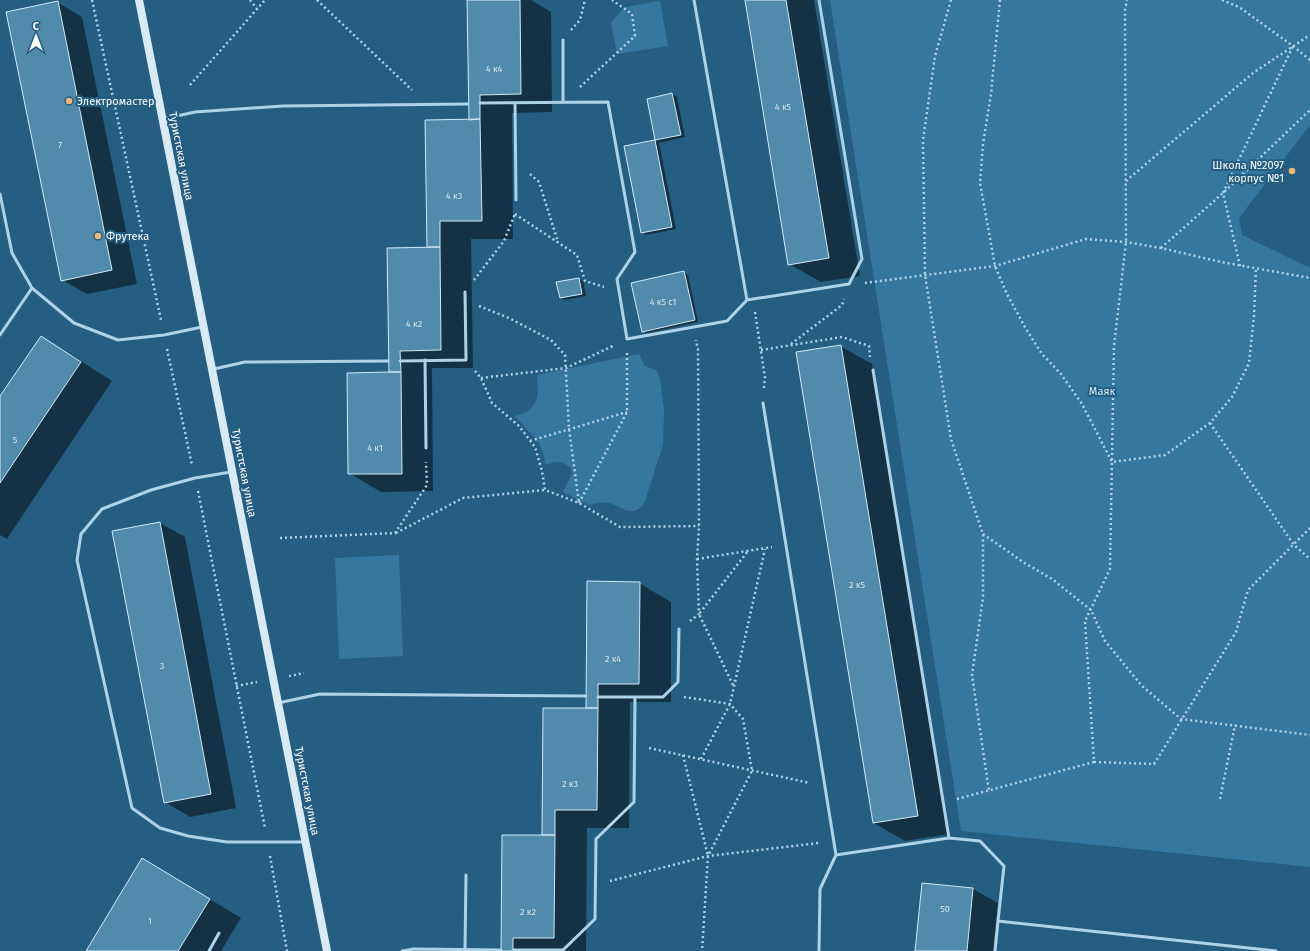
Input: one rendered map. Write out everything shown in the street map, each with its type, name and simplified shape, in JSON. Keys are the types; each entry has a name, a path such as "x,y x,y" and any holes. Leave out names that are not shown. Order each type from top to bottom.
{"main road":[{"name":"Туристская улица","path":"139,0 327,951"}],"lane":[{"path":"694,0 747,300"},
{"path":"480,103 608,102 635,252 617,279 627,339 727,321 747,300 849,284 862,259 819,0"},
{"path":"563,40 563,102"},
{"path":"515,103 516,200"},
{"path":"163,119 195,112 282,106 468,104"},
{"path":"0,194 12,253 32,288 74,323 118,340 164,335 204,327"},
{"path":"0,335 32,288"},
{"path":"400,361 466,360 465,292"},
{"path":"425,360 426,448"},
{"path":"212,369 245,362 388,361"},
{"path":"873,370 949,838"},
{"path":"763,403 836,855 820,889 819,951"},
{"path":"232,472 195,478 150,490 102,509 81,534 77,560 132,808 160,828 188,836 227,842 306,842"},
{"path":"598,697 663,697 678,682 678,629"},
{"path":"278,703 320,694 586,696"},
{"path":"513,950 563,950 595,919 596,839 634,802 635,697"},
{"path":"836,855 949,838 980,841 1004,866 995,951"},
{"path":"466,875 466,949"},
{"path":"998,921 1276,951"},
{"path":"209,951 220,933"},
{"path":"402,951 414,949 502,950"}],"path":[{"path":"250,0 257,9"},
{"path":"190,85 265,0"},
{"path":"317,0 427,104"},
{"path":"563,40 580,20 585,0"},
{"path":"563,102 635,36 632,14 612,0"},
{"path":"952,0 935,56 923,140 925,275 951,439 983,534 983,597 972,675 989,791"},
{"path":"1000,0 991,94 983,144 980,183 995,266 1007,294 1026,329 1042,354 1061,374 1082,404 1112,462"},
{"path":"1094,762 1085,621 1110,569 1114,346 1126,242 1127,0"},
{"path":"1222,0 1239,7 1310,60"},
{"path":"1126,181 1253,73 1310,35"},
{"path":"1240,266 1223,193 1293,46"},
{"path":"1160,248 1223,193 1310,110"},
{"path":"516,161 539,182 558,242"},
{"path":"465,292 504,241 515,214 516,200"},
{"path":"515,214 577,255 585,281 619,292"},
{"path":"881,281 995,266 1086,239 1126,242 1240,266 1310,278"},
{"path":"1112,462 1165,455 1210,424 1232,397 1249,363 1254,316 1256,268"},
{"path":"791,344 842,305 849,284"},
{"path":"752,299 765,378 763,403"},
{"path":"465,301 509,318 551,340 565,355 569,429 579,503"},
{"path":"692,327 698,350 699,614 733,685"},
{"path":"761,350 842,337 869,346 873,370"},
{"path":"481,378 566,368 627,339"},
{"path":"579,503 627,412 627,356"},
{"path":"466,360 481,378 492,403 518,426 535,448 542,471 545,490"},
{"path":"530,441 627,412"},
{"path":"1210,424 1294,545 1310,559"},
{"path":"395,533 427,484 426,448"},
{"path":"280,538 395,533 463,498 545,490 579,503 620,527 699,526"},
{"path":"943,803 1094,762 1154,764 1236,632 1248,590 1310,528"},
{"path":"983,534 1023,562 1052,579 1091,610 1105,641 1137,680 1181,719 1310,735"},
{"path":"698,559 786,545"},
{"path":"701,759 730,704 733,685 765,549"},
{"path":"678,629 699,614 748,551"},
{"path":"289,676 304,673"},
{"path":"236,686 258,682"},
{"path":"666,694 730,704 743,719 752,770 708,856"},
{"path":"1220,799 1235,726"},
{"path":"634,745 752,770 807,784 824,782"},
{"path":"683,755 708,856 702,951"},
{"path":"595,885 708,856 834,841"}],"green space":[{"name":"Маяк","path":"830,0 1310,0 1310,125 1239,218 1242,235 1310,268 1310,867 961,831"},
{"path":"660,1 668,46 617,54 611,22 625,7"},
{"path":"639,354 645,366 656,370 660,378 664,410 663,445 645,501 641,507 632,511 628,511 606,502 599,502 589,505 563,492 572,474 571,468 558,462 545,465 544,456 539,443 515,416 527,412 533,406 538,393 537,375"},
{"path":"399,555 403,656 339,659 335,558"}],"building":[{"path":"467,0 520,0 521,94 480,95 480,119 469,120"},
{"path":"745,0 786,0 829,258 788,265"},
{"path":"58,1 112,270 61,281 6,12"},
{"path":"672,93 681,135 655,140 647,99"},
{"path":"480,119 482,221 440,221 440,247 427,247 425,120"},
{"path":"655,140 672,227 641,233 624,146"},
{"path":"440,247 441,350 400,351 401,372 389,372 387,248"},
{"path":"684,271 695,320 642,332 631,283"},
{"path":"579,278 582,294 560,298 556,282"},
{"path":"41,336 81,362 0,483 0,396"},
{"path":"841,345 918,816 873,823 796,352"},
{"path":"401,372 402,474 348,474 347,373"},
{"path":"160,522 211,794 164,803 112,531"},
{"path":"587,581 640,582 639,684 598,684 598,708 586,708"},
{"path":"543,708 598,708 597,810 555,810 555,835 542,835"},
{"path":"502,835 555,835 554,938 513,938 513,951 501,951"},
{"path":"142,858 210,899 178,951 86,951"},
{"path":"922,883 973,888 967,951 915,951"}],"place":[{"name":"Электромастер","path":"69,101"},
{"name":"Школа №2097 корпус №1","path":"1292,171"},
{"name":"Фрутека","path":"98,236"}]}
